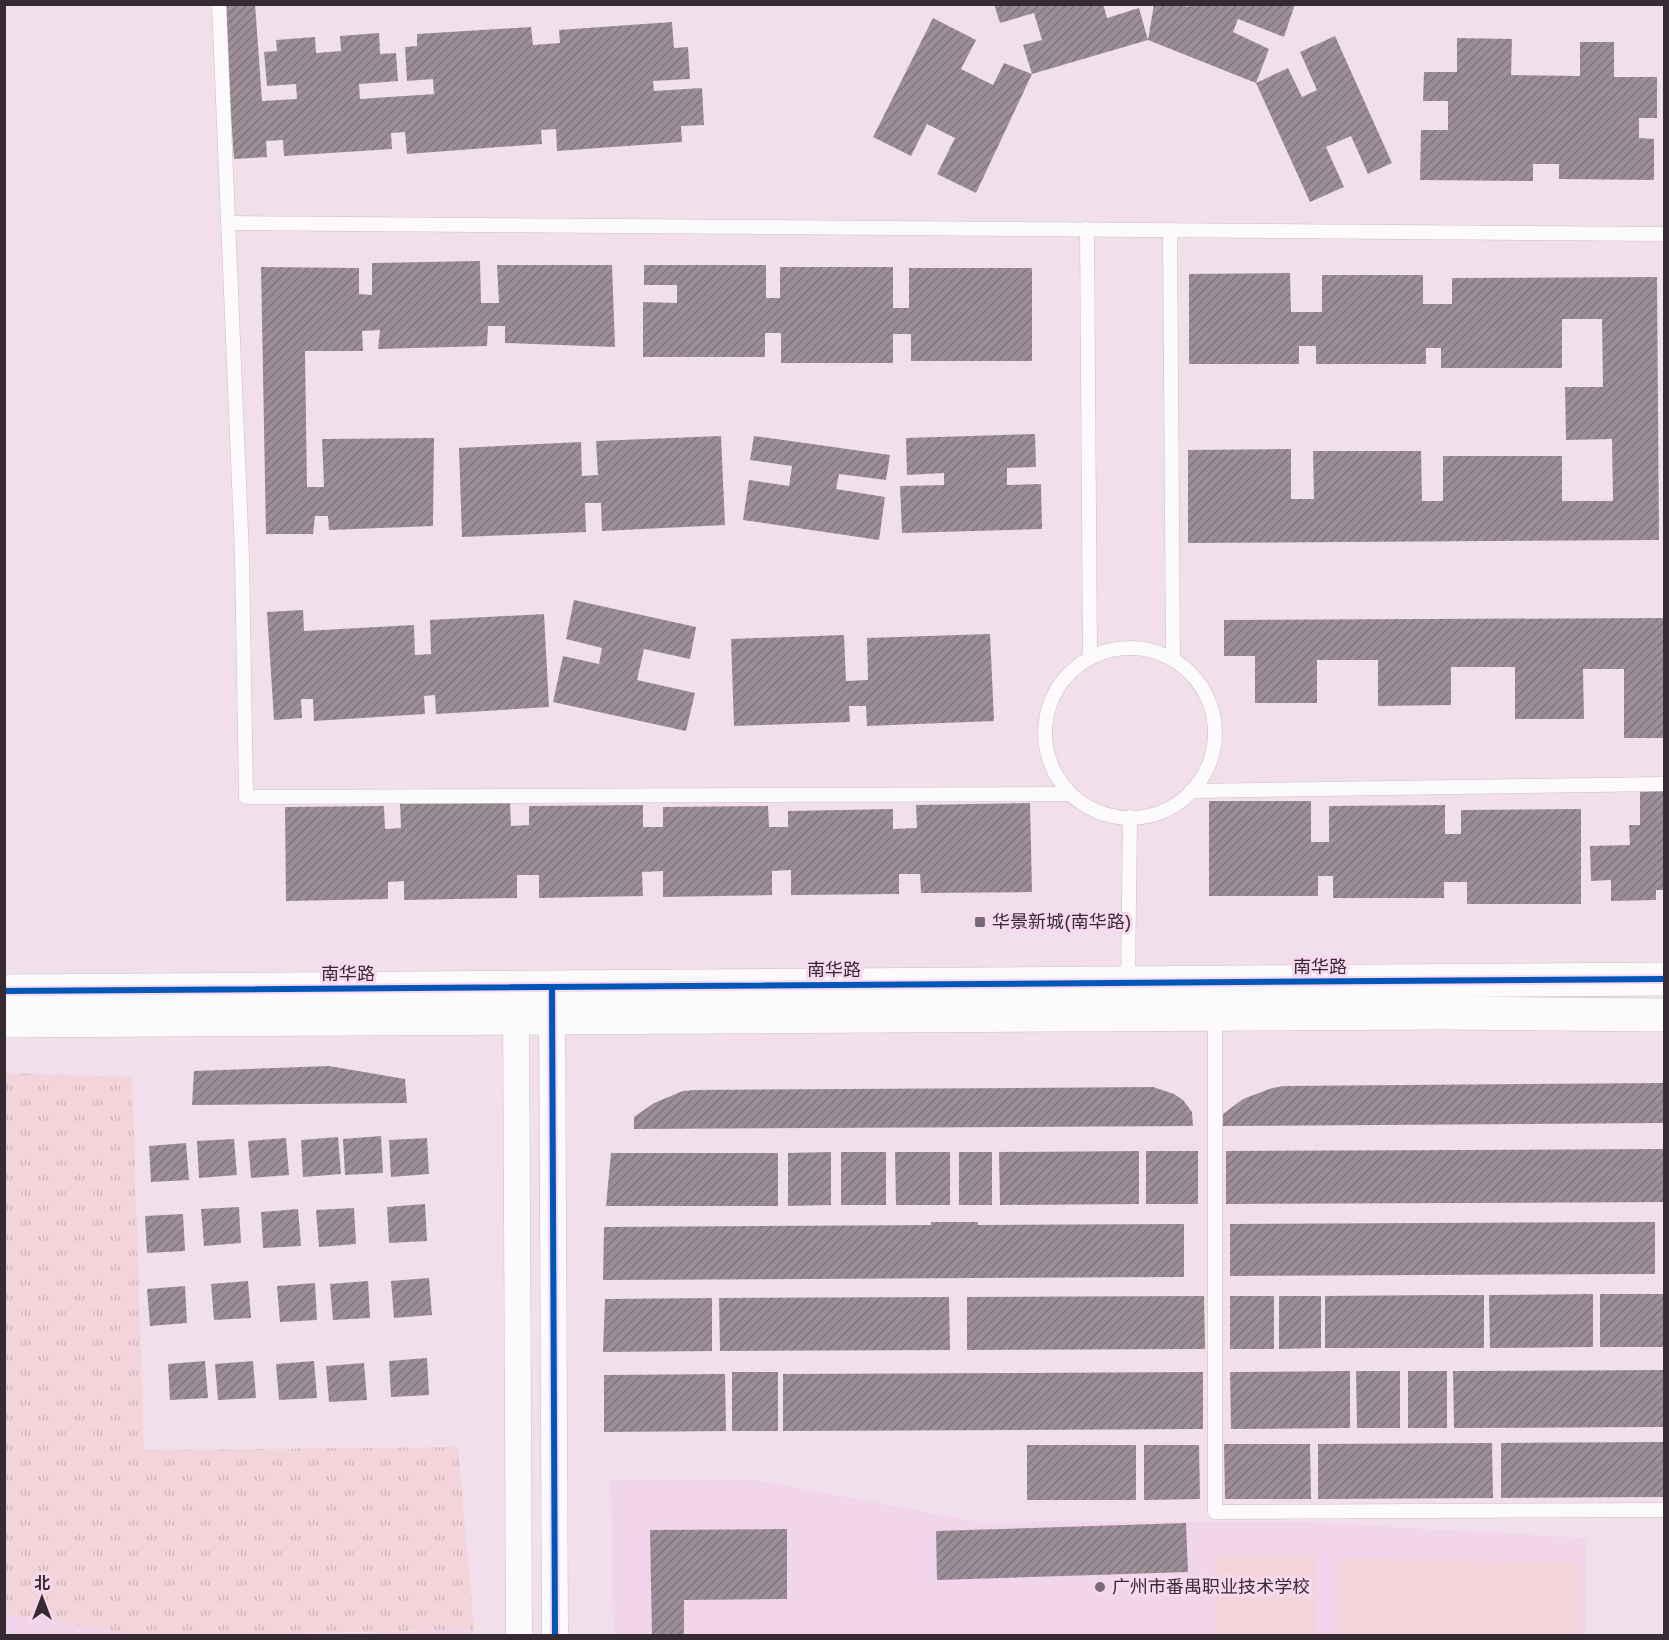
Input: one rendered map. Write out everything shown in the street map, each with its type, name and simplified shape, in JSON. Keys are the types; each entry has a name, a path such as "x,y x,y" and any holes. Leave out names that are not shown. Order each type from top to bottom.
{"street":[{"name":"南华路","path":"552,1003 1128,983 1665,979"},
{"name":"南华路","path":"4,992 1215,1015 1454,1013 1665,1015"},
{"name":"南华路","path":"4,1021 516,1003"},
{"path":"516,1003 519,1635"},
{"path":"552,1003 555,1635"}],"lane":[{"path":"219,4 242,555 246,797 1070,794"},
{"path":"228,223 1665,234"},
{"path":"1087,230 1090,658"},
{"path":"1170,230 1173,659"},
{"path":"1118,648 1139,648 1159,652 1173,659 1193,676 1206,694 1213,710 1217,727 1217,744 1213,761 1206,774 1191,791 1174,804 1152,814 1130,817 1108,815 1088,807 1070,794 1056,777 1048,762 1044,740 1046,718 1053,697 1064,678 1090,658 1118,648"},
{"path":"1191,791 1665,784"},
{"path":"1128,983 1130,817"},
{"path":"1215,1015 1215,1512 1665,1510"}],"shaded area":[{"name":"广州市番禺职业技术学校","path":"611,1480 756,1480 972,1521 1304,1522 1587,1538 1587,1635 613,1635"},
{"path":"5,1614 149,1635 5,1635"},
{"path":"474,1630 474,1636 233,1636"}],"green space":[{"path":"5,1073 132,1077 144,1450 458,1447 474,1630 149,1636 5,1614"},
{"path":"1215,1555 1316,1555 1316,1635 1215,1635"},
{"path":"1338,1558 1579,1563 1578,1635 1336,1635"}],"building":[{"path":"223,4 255,4 262,101 297,99 296,84 267,86 264,52 277,51 276,40 315,37 316,53 341,51 340,36 379,33 380,54 396,53 398,81 359,84 360,99 434,94 433,79 407,81 405,47 417,46 417,34 531,27 533,45 560,43 559,30 672,22 674,48 688,47 690,79 653,81 654,91 702,88 704,125 681,126 682,142 557,151 556,129 541,130 542,144 407,154 405,132 391,133 392,149 284,156 283,140 266,141 267,157 234,159"},
{"path":"994,4 1103,4 1107,18 1139,8 1148,40 1032,74 1023,45 1042,40 1034,13 1000,23"},
{"path":"1154,4 1180,4 1188,7 1189,4 1295,4 1284,37 1238,19 1233,32 1269,49 1256,83 1148,40"},
{"path":"933,18 976,40 961,69 993,85 1004,63 1032,74 976,193 937,174 955,138 927,124 911,156 873,137"},
{"path":"1335,36 1392,163 1368,174 1351,136 1326,147 1344,187 1310,202 1256,83 1288,68 1302,97 1317,90 1300,52"},
{"path":"1457,38 1512,39 1511,75 1580,76 1580,42 1614,42 1614,77 1657,77 1657,118 1639,118 1639,138 1654,139 1654,180 1559,179 1559,164 1533,164 1533,181 1420,180 1421,130 1448,130 1448,101 1423,101 1424,72 1457,72"},
{"path":"480,261 481,303 499,303 497,265 612,265 615,347 505,343 505,326 488,326 487,346 378,349 380,330 362,331 363,351 305,351 307,487 324,487 322,439 434,438 433,526 329,530 328,516 315,516 313,534 266,534 261,267 359,268 359,294 372,295 372,263"},
{"path":"644,265 766,265 766,298 780,298 780,267 893,267 893,308 909,308 909,268 1032,268 1032,361 911,361 911,334 893,334 893,363 781,363 781,333 765,333 765,357 643,357 643,302 677,303 677,285 644,285"},
{"path":"1290,273 1291,312 1322,312 1322,275 1423,275 1423,304 1452,304 1452,278 1657,277 1659,540 1188,543 1188,450 1291,449 1291,499 1314,499 1313,451 1421,451 1422,501 1443,501 1443,456 1562,456 1562,501 1613,501 1612,439 1566,440 1565,387 1603,387 1602,319 1562,319 1562,368 1441,368 1441,348 1426,348 1426,364 1316,364 1316,346 1299,346 1299,364 1189,364 1189,274"},
{"path":"1035,434 1036,467 1007,468 1007,485 1041,484 1042,529 902,533 900,486 944,485 944,473 907,475 906,438"},
{"path":"721,436 725,525 602,531 601,503 585,503 586,532 462,537 459,448 581,442 582,476 598,475 596,441"},
{"path":"754,436 890,455 886,480 839,474 836,489 885,497 879,540 743,520 749,480 789,486 792,466 750,460"},
{"path":"574,600 696,627 690,659 644,649 637,680 695,693 686,731 553,702 563,656 599,664 602,648 566,639"},
{"path":"303,610 304,631 414,625 415,655 431,654 430,620 544,614 549,707 436,714 435,695 424,696 425,714 314,721 313,699 301,699 302,718 274,720 267,612"},
{"path":"1663,618 1664,738 1624,738 1624,669 1583,669 1584,719 1515,719 1515,667 1451,667 1451,705 1378,706 1378,660 1317,660 1317,703 1255,703 1255,656 1224,656 1224,620"},
{"path":"990,634 994,721 867,726 866,706 849,706 850,722 734,726 731,639 844,635 846,681 868,680 867,638"},
{"path":"1664,790 1664,890 1656,890 1656,900 1611,901 1611,880 1591,881 1590,846 1630,845 1629,825 1640,825 1640,791"},
{"path":"1209,801 1311,801 1311,842 1329,842 1329,806 1445,805 1445,834 1461,834 1461,810 1581,809 1581,904 1467,904 1467,882 1444,882 1444,898 1333,898 1333,876 1318,876 1318,896 1209,896"},
{"path":"510,802 511,826 529,825 529,806 643,805 643,827 663,827 663,807 768,806 769,827 788,827 788,811 893,809 893,829 917,828 916,805 1030,803 1032,892 921,893 920,874 899,874 899,894 791,895 791,870 772,871 772,895 663,897 663,871 642,872 643,896 539,898 539,875 517,875 517,898 404,900 404,881 388,882 388,899 286,901 285,807 384,806 385,829 401,828 400,803"},
{"path":"329,1066 405,1079 407,1103 192,1105 194,1071"},
{"path":"1664,1083 1664,1123 1223,1126 1223,1114 1243,1099 1284,1086"},
{"path":"1153,1087 1174,1094 1183,1100 1192,1112 1193,1126 634,1129 634,1117 654,1103 683,1091 695,1090"},
{"path":"381,1136 383,1173 345,1175 343,1139"},
{"path":"338,1137 341,1174 303,1177 301,1140"},
{"path":"286,1138 289,1175 251,1178 248,1141"},
{"path":"427,1138 429,1174 391,1177 389,1140"},
{"path":"234,1139 237,1175 199,1178 197,1141"},
{"path":"186,1143 189,1180 151,1182 149,1146"},
{"path":"1664,1149 1664,1202 1226,1204 1226,1151"},
{"path":"1139,1151 1139,1204 1000,1205 999,1152"},
{"path":"1146,1151 1198,1151 1198,1204 1146,1204"},
{"path":"831,1152 831,1205 788,1206 788,1153"},
{"path":"841,1152 886,1152 886,1205 841,1205"},
{"path":"895,1152 950,1152 950,1205 896,1205"},
{"path":"959,1152 992,1152 992,1205 959,1205"},
{"path":"611,1153 778,1153 778,1206 606,1206"},
{"path":"425,1204 427,1241 389,1243 387,1207"},
{"path":"239,1207 241,1243 204,1246 201,1209"},
{"path":"354,1208 356,1244 319,1247 316,1210"},
{"path":"298,1209 301,1246 263,1248 261,1212"},
{"path":"183,1214 185,1251 147,1253 145,1216"},
{"path":"931,1222 978,1222 978,1225 1184,1224 1184,1277 603,1280 604,1227 931,1225"},
{"path":"1655,1222 1655,1274 1230,1276 1230,1224"},
{"path":"429,1278 432,1315 394,1318 391,1281"},
{"path":"248,1281 251,1318 214,1320 211,1284"},
{"path":"368,1281 370,1318 333,1320 330,1284"},
{"path":"315,1283 317,1320 280,1322 277,1286"},
{"path":"185,1286 187,1323 150,1326 147,1289"},
{"path":"1593,1294 1593,1347 1490,1348 1489,1295"},
{"path":"1600,1294 1664,1294 1664,1347 1600,1347"},
{"path":"1484,1295 1484,1348 1325,1348 1325,1296"},
{"path":"1204,1296 1205,1349 967,1350 967,1297"},
{"path":"1230,1296 1274,1296 1274,1349 1230,1349"},
{"path":"1279,1296 1321,1296 1321,1348 1279,1349"},
{"path":"949,1297 950,1350 720,1351 719,1298"},
{"path":"712,1298 712,1351 603,1352 605,1299"},
{"path":"427,1358 429,1395 391,1397 389,1361"},
{"path":"205,1361 208,1398 170,1400 168,1364"},
{"path":"253,1361 256,1398 218,1400 215,1364"},
{"path":"314,1361 317,1398 279,1400 276,1364"},
{"path":"364,1363 367,1400 329,1402 326,1366"},
{"path":"1664,1370 1664,1427 1454,1428 1453,1371"},
{"path":"1350,1371 1350,1428 1231,1429 1230,1372"},
{"path":"1356,1371 1400,1371 1400,1428 1357,1428"},
{"path":"1408,1371 1447,1371 1447,1428 1408,1428"},
{"path":"732,1372 778,1372 778,1431 732,1431"},
{"path":"1203,1372 1203,1429 783,1431 783,1374"},
{"path":"725,1374 726,1431 604,1432 604,1375"},
{"path":"1664,1442 1664,1497 1501,1498 1501,1443"},
{"path":"1492,1443 1493,1498 1318,1499 1318,1444"},
{"path":"1224,1444 1310,1444 1311,1499 1225,1499"},
{"path":"1027,1445 1136,1445 1136,1500 1027,1500"},
{"path":"1144,1445 1199,1445 1200,1499 1144,1500"},
{"path":"1186,1523 1188,1572 937,1580 936,1531"},
{"path":"787,1529 787,1599 684,1600 684,1636 652,1636 650,1530"}],"cycle path":[{"path":"4,991 1664,979"},
{"path":"552,988 555,1636"}],"place":[{"name":"华景新城(南华路)","path":"980,922"},
{"name":"广州市番禺职业技术学校","path":"1100,1587"}]}
